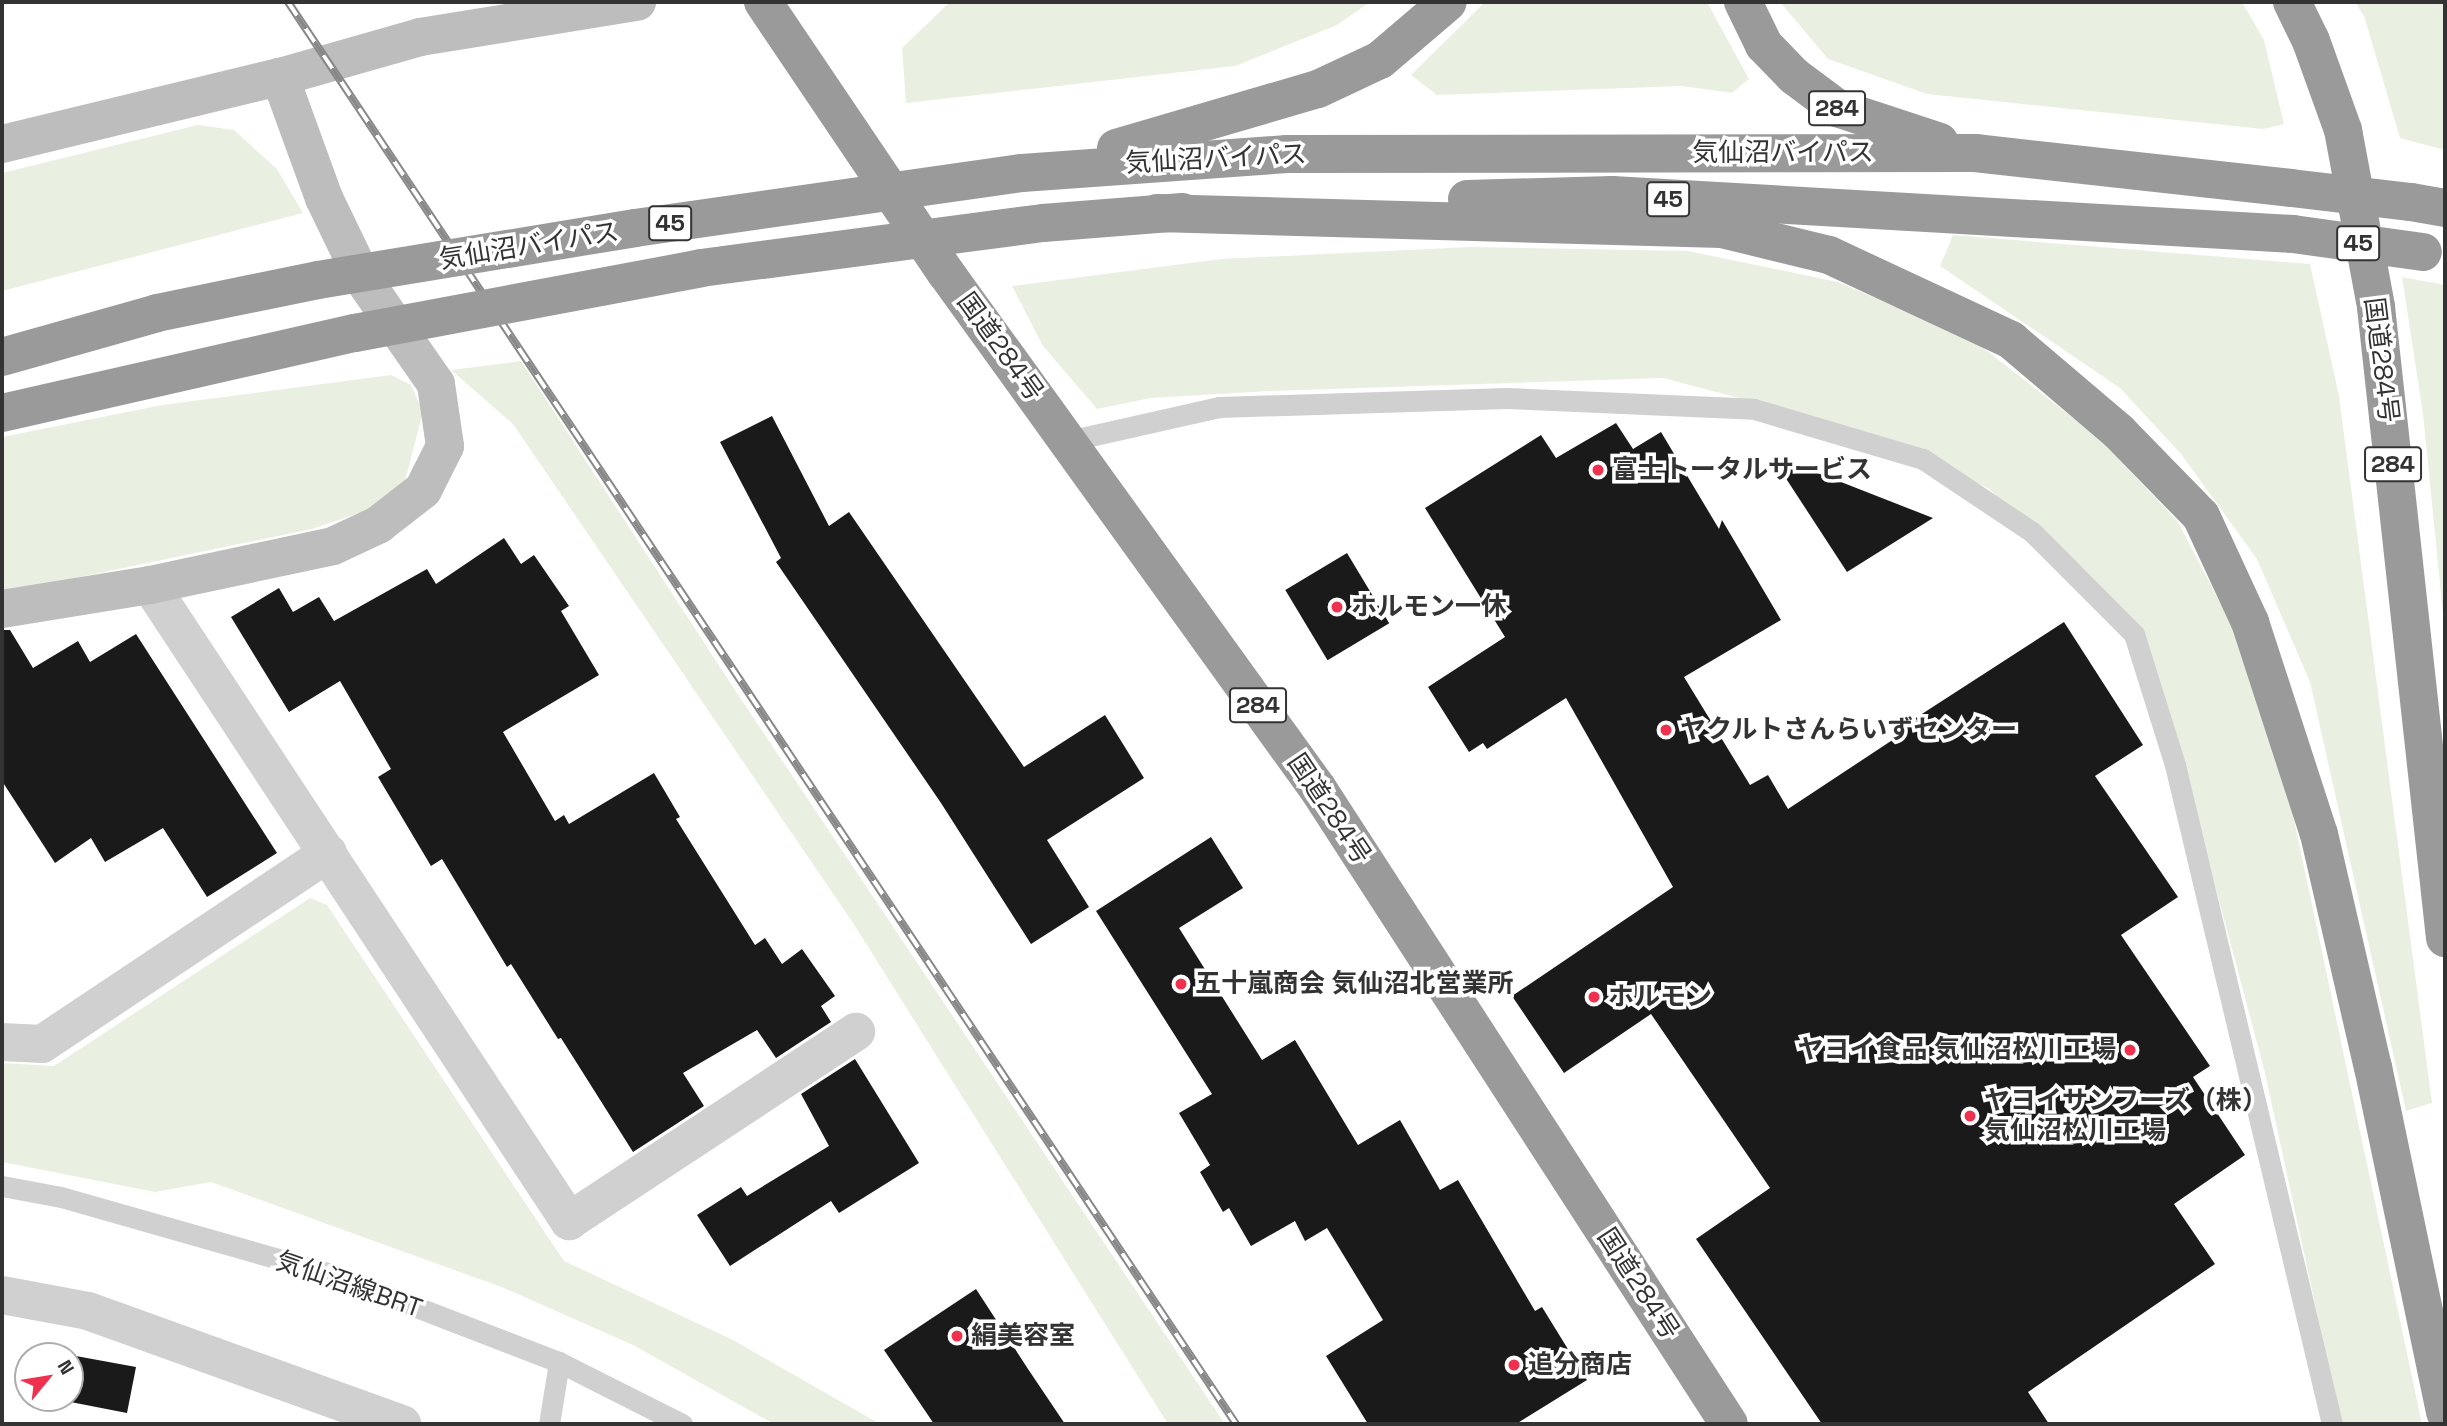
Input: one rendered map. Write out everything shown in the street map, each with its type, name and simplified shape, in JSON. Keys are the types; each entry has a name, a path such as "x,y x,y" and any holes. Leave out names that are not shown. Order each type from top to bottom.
{"highway":[{"name":"国道284号","path":"763,2 946,273 1318,789 1729,1424"},
{"path":"1036,170 1318,89 1380,60 1448,2"},
{"name":"284","path":"1743,2 1764,45 1794,76 1837,108 1975,153"},
{"name":"国道284号","path":"2292,2 2311,41 2343,130 2376,307 2445,938"},
{"name":"気仙沼バイパス","path":"2,357 157,313 318,280 1036,170 1313,154 1975,153 2428,205"},
{"name":"気仙沼バイパス","path":"2,413 355,333 701,268 1043,223 1157,213 1612,195 2293,234 2434,253"},
{"path":"1157,213 1722,229 1829,255 2011,341 2119,432 2201,516 2250,622 2319,834 2373,1067 2445,1413"}],"street":[{"path":"2,144 280,77 420,37 637,2"},
{"path":"2,609 150,585 333,546 367,530 423,490 445,446 436,384 363,279 324,198 280,77"},
{"path":"150,585 569,1221 856,1032"},
{"path":"2,1042 42,1044 328,853"},
{"path":"2,1295 88,1311 402,1424"}],"lane":[{"path":"1068,441 1219,407 1507,398 1754,409 1923,459 2032,532 2134,634 2175,765 2332,1424"},
{"name":"気仙沼線BRT","path":"2,1186 61,1197 328,1273 559,1362 682,1424"},
{"path":"549,1424 559,1362"}],"green space":[{"path":"950,2 1370,2 1337,25 1235,66 906,103 902,48"},
{"path":"1485,2 1707,2 1749,79 1732,93 1682,86 1437,95 1411,75"},
{"path":"1780,2 2242,2 2264,40 2284,124 2263,129 1927,94 1828,59"},
{"path":"2355,2 2445,2 2445,150 2400,138 2364,16"},
{"path":"198,125 234,130 277,169 303,213 2,291 2,173"},
{"path":"1953,235 2310,264 2339,396 2432,1103 2406,1111 2310,682 2257,559 2181,454 2120,388 1940,266"},
{"path":"1469,247 1688,251 1838,282 1973,340 2100,439 2178,522 2240,641 2292,810 2422,1424 2341,1424 2265,1073 2168,709 2109,597 1988,488 1838,424 1663,378 1270,391 1151,398 1097,409 1043,346 1012,286 1221,259"},
{"path":"2402,277 2445,285 2445,634 2423,414"},
{"path":"521,361 729,681 1225,1424 1168,1424 853,923 513,424 451,370"},
{"path":"391,375 411,385 423,412 405,481 380,506 312,529 2,593 2,437 162,405"},
{"path":"310,898 327,905 564,1261 733,1340 880,1424 774,1424 633,1345 504,1288 211,1182 155,1192 2,1162 2,1063 54,1066"}],"building":[{"path":"772,416 829,526 849,512 1024,767 1105,715 1144,778 1047,840 1089,907 1031,944 941,803 776,562 781,558 720,442"},
{"path":"1616,423 1633,449 1661,432 1719,529 1722,520 1781,620 1684,677 1750,785 1768,775 1788,809 1897,737 1894,732 2064,622 2143,745 2095,776 2178,897 2121,935 2210,1066 2193,1077 2245,1155 2174,1204 2215,1264 2028,1392 2049,1424 1822,1424 1696,1239 1770,1188 1651,1014 1564,1073 1512,996 1673,887 1566,698 1487,749 1483,743 1469,752 1428,687 1505,637 1425,508 1541,435 1556,458"},
{"path":"1772,457 1818,473 1933,518 1847,572"},
{"path":"504,538 521,564 534,555 569,606 561,611 599,675 503,732 555,821 564,815 569,824 654,773 680,817 676,819 755,945 765,938 782,964 802,949 835,996 821,1006 831,1022 776,1058 757,1030 683,1073 704,1106 633,1152 511,964 507,967 442,859 431,866 378,777 391,769 340,681 289,712 231,617 279,588 293,612 319,597 334,621 427,569 436,584"},
{"name":"ホルモン一休","path":"1347,553 1389,623 1328,660 1285,590"},
{"path":"2,630 10,630 33,668 78,641 90,662 136,634 277,853 207,897 163,828 105,862 91,838 55,863 2,781"},
{"path":"1211,837 1243,888 1179,928 1262,1060 1295,1040 1358,1145 1400,1120 1440,1190 1458,1180 1535,1311 1542,1307 1587,1380 1516,1424 1368,1424 1326,1356 1383,1320 1327,1228 1305,1241 1295,1221 1251,1246 1229,1208 1223,1212 1200,1172 1210,1165 1179,1113 1212,1094 1096,911"},
{"path":"855,1059 919,1163 839,1213 831,1201 730,1266 697,1215 741,1187 747,1196 829,1146 801,1094"},
{"path":"976,1289 1065,1424 934,1424 884,1350"},
{"path":"84,1357 136,1367 127,1413 84,1405"}],"railway":[{"path":"288,2 1236,1424"}],"place":[{"name":"富士トータルサービス","path":"1598,470"},
{"name":"ホルモン一休","path":"1337,607"},
{"name":"ヤクルトさんらいずセンター","path":"1666,730"},
{"name":"五十嵐商会 気仙沼北営業所","path":"1181,984"},
{"name":"ホルモン","path":"1594,997"},
{"name":"ヤヨイ食品 気仙沼松川工場","path":"2130,1050"},
{"name":"ヤヨイサンフーズ（株） 気仙沼松川工場","path":"1970,1116"},
{"name":"絹美容室","path":"957,1336"},
{"name":"追分商店","path":"1514,1365"}]}
